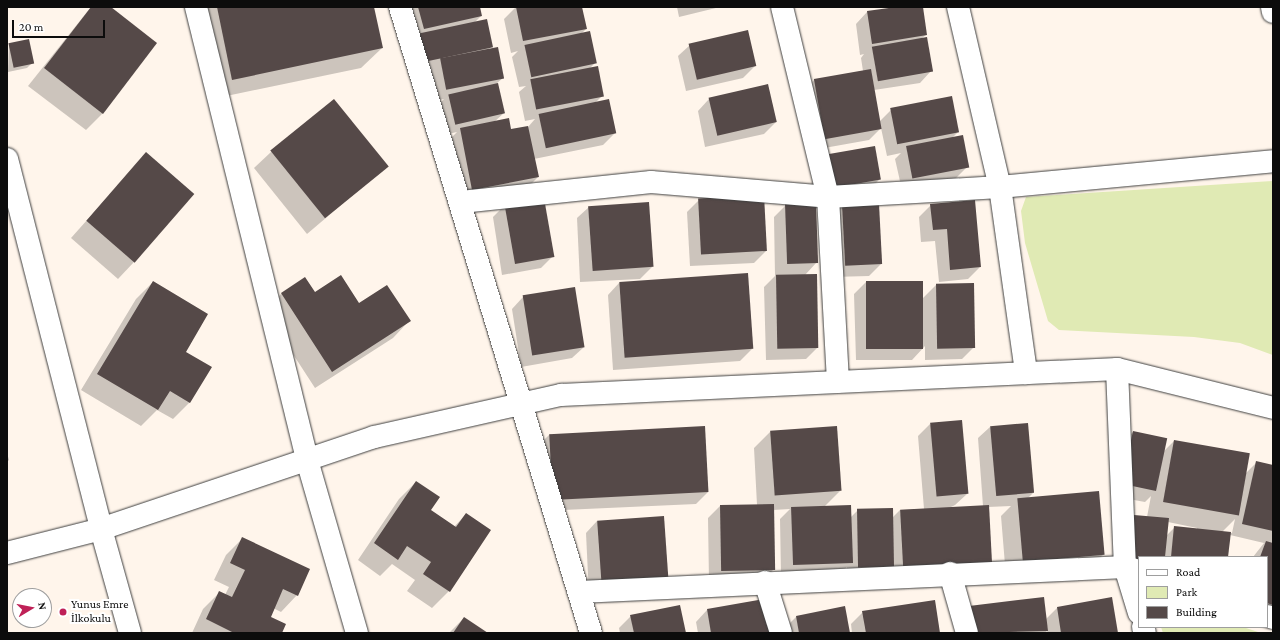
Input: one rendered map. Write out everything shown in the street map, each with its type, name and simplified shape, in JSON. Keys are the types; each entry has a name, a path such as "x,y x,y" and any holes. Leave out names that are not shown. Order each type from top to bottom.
{"street":[{"path":"196,7 307,460 357,633"},
{"path":"400,7 461,202 520,404 592,633"},
{"path":"782,7 828,197 838,382"},
{"path":"958,7 1000,187 1026,373"},
{"path":"1272,7 1273,12"},
{"path":"7,159 101,529 130,633"},
{"path":"461,202 652,182 828,197 1000,187 1273,161"},
{"path":"7,553 101,529 374,437 561,395 1117,369 1273,408"},
{"path":"1117,369 1132,569 1138,607"},
{"path":"579,592 950,573 1132,569"},
{"path":"950,573 967,633"},
{"path":"765,582 781,633"}],"green space":[{"path":"1273,181 1273,355 1240,343 1194,337 1059,330 1048,321 1025,243 1021,211 1026,197"},
{"path":"1161,628 1246,628 1261,633 1163,633"}],"building":[{"path":"91,7 111,7 157,43 103,114 44,68"},
{"path":"217,7 374,7 383,48 232,80"},
{"path":"418,7 480,7 482,16 424,29"},
{"path":"516,7 582,7 587,29 523,41"},
{"path":"896,7 923,7 927,35 872,44 867,11"},
{"path":"487,19 493,47 423,62 417,34"},
{"path":"748,30 756,66 697,80 689,44"},
{"path":"590,31 597,63 531,77 524,45"},
{"path":"927,37 933,71 878,81 872,47"},
{"path":"29,39 34,63 14,68 8,43"},
{"path":"498,47 504,78 446,90 440,58"},
{"path":"598,66 604,96 536,110 530,79"},
{"path":"871,69 882,129 824,139 814,79"},
{"path":"498,83 505,113 455,125 448,94"},
{"path":"768,84 777,122 717,136 709,98"},
{"path":"952,96 959,132 897,144 890,108"},
{"path":"334,99 389,167 325,218 270,151"},
{"path":"609,99 616,133 546,148 539,114"},
{"path":"509,118 511,129 528,126 539,177 472,190 460,128"},
{"path":"963,135 969,167 912,178 906,146"},
{"path":"875,146 881,179 831,188 825,155"},
{"path":"146,152 194,194 135,263 86,221"},
{"path":"764,195 767,251 701,254 698,198"},
{"path":"544,198 554,257 515,264 505,205"},
{"path":"975,200 981,267 950,270 947,229 933,230 930,204"},
{"path":"649,202 654,267 593,271 588,206"},
{"path":"816,203 818,263 787,264 785,204"},
{"path":"879,204 882,264 845,266 842,206"},
{"path":"748,273 753,349 625,358 619,282"},
{"path":"817,274 818,348 777,349 776,275"},
{"path":"341,275 359,303 387,285 411,321 332,372 281,293 305,277 315,292"},
{"path":"153,281 208,314 186,352 212,367 190,403 170,391 158,410 97,374"},
{"path":"866,281 923,281 923,349 866,349"},
{"path":"974,283 975,348 937,349 936,284"},
{"path":"575,287 585,347 532,356 523,295"},
{"path":"962,420 968,494 937,497 930,423"},
{"path":"1028,423 1034,493 996,496 990,426"},
{"path":"705,426 708,492 553,500 549,434"},
{"path":"837,426 842,491 775,496 770,431"},
{"path":"1133,431 1167,438 1156,491 1122,484"},
{"path":"1174,440 1250,453 1239,515 1163,502"},
{"path":"1256,461 1273,465 1273,531 1242,524"},
{"path":"416,481 440,497 431,510 456,527 466,513 491,530 450,592 423,574 431,562 407,546 398,560 374,543"},
{"path":"1099,491 1105,555 1023,562 1017,498"},
{"path":"774,504 775,570 721,571 720,505"},
{"path":"851,505 853,563 793,565 791,507"},
{"path":"989,505 992,566 903,571 900,510"},
{"path":"893,508 894,567 858,568 857,509"},
{"path":"1134,515 1169,518 1165,556 1138,556 1138,564 1129,563"},
{"path":"664,516 668,580 602,585 597,521"},
{"path":"1174,526 1231,532 1228,556 1171,556"},
{"path":"242,537 310,569 298,596 283,589 271,617 286,624 282,633 234,633 206,619 219,591 232,597 245,570 230,563"},
{"path":"1266,541 1273,543 1273,605 1268,603 1268,556 1260,556"},
{"path":"1044,597 1048,631 972,633 969,606"},
{"path":"1112,597 1118,633 1061,633 1057,607"},
{"path":"764,599 770,633 711,633 707,609"},
{"path":"935,600 940,633 866,633 862,611"},
{"path":"680,605 686,633 634,633 630,615"},
{"path":"845,606 850,633 799,633 796,616"},
{"path":"464,617 488,633 453,633"}],"place":[{"name":"Yunus Emre İlkokulu","path":"63,612"}]}
